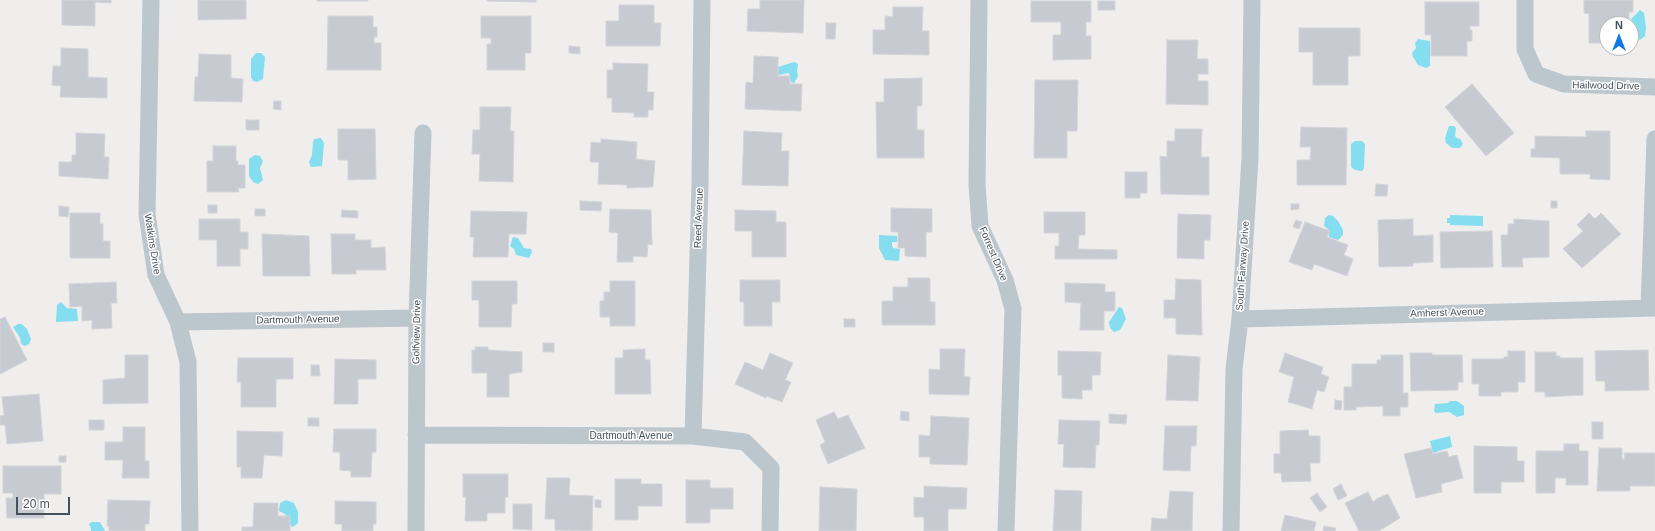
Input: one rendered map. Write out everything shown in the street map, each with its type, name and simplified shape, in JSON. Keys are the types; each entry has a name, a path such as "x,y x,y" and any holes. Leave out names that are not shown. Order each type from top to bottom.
{"street":[{"name":"Watkins Drive","path":"151,0 147,214 156,275 178,322 188,362 190,531"},
{"name":"Reed Avenue","path":"693,436 700,184 702,0"},
{"name":"Forrest Drive","path":"979,0 977,185 980,226 1005,280 1013,309 1006,531"},
{"name":"South Fairway Drive","path":"1231,531 1234,369 1240,319 1250,158 1252,0"},
{"name":"Hailwood Drive","path":"1526,0 1525,49 1536,74 1564,84 1655,87"},
{"name":"Golfview Drive","path":"416,531 417,318 423,134"},
{"path":"1652,308 1655,139"},
{"name":"Amherst Avenue","path":"1240,319 1652,308"},
{"name":"Dartmouth Avenue","path":"178,322 417,318"},
{"name":"Dartmouth Avenue","path":"416,435 693,436 745,442 771,468 770,531"}],"water":[{"path":"1640,10 1644,13 1646,28 1645,36 1640,40 1639,16 1634,16"},
{"path":"1418,39 1430,41 1430,66 1426,68 1418,65 1413,57 1412,53 1416,48 1415,43"},
{"path":"256,53 261,53 265,57 263,79 257,82 253,81 251,77 251,59"},
{"path":"794,62 798,64 798,76 794,83 791,82 789,73 778,75 778,67"},
{"path":"1449,126 1454,126 1456,128 1455,136 1460,139 1463,144 1460,148 1452,148 1446,143 1445,138"},
{"path":"321,138 324,143 322,166 311,167 309,162 312,155 314,139"},
{"path":"1355,141 1362,141 1365,144 1364,168 1362,171 1355,170 1351,167 1351,144"},
{"path":"255,155 260,156 263,161 260,168 263,180 258,184 253,182 249,176 249,159"},
{"path":"1329,215 1333,216 1338,221 1343,230 1343,235 1338,240 1329,237 1329,230 1324,226 1325,218"},
{"path":"1450,215 1483,216 1483,226 1450,225 1450,223 1447,223 1447,218 1450,218"},
{"path":"879,235 897,236 897,242 892,242 892,245 893,248 900,249 899,261 885,260 879,248"},
{"path":"513,237 518,238 524,248 531,249 532,252 529,258 516,255 514,249 510,246"},
{"path":"61,302 67,308 77,309 78,321 56,322 57,305"},
{"path":"1119,307 1122,308 1126,319 1120,330 1114,332 1110,328 1109,322"},
{"path":"18,324 22,324 27,329 31,339 29,344 25,346 21,344 20,338 13,327"},
{"path":"1450,401 1457,401 1464,406 1464,415 1457,417 1449,412 1436,413 1434,411 1435,404 1448,403"},
{"path":"1450,436 1452,447 1433,453 1430,441"},
{"path":"286,500 294,503 298,512 298,523 293,527 285,514 279,511 280,503"},
{"path":"91,522 100,522 105,531 91,531 89,524"}],"building":[{"path":"62,0 111,0 111,3 95,2 95,26 62,25"},
{"path":"198,0 246,0 246,19 198,20"},
{"path":"368,0 368,1 317,1"},
{"path":"536,0 536,2 487,1"},
{"path":"760,0 804,0 803,33 747,31 748,9 760,9"},
{"path":"1584,0 1633,0 1633,12 1629,12 1629,16 1599,16 1599,43 1589,43 1589,14 1584,13"},
{"path":"1031,1 1091,1 1091,22 1086,22 1086,36 1091,36 1091,59 1053,60 1053,35 1061,35 1061,22 1031,22"},
{"path":"1098,1 1115,1 1115,10 1098,10"},
{"path":"1425,2 1479,2 1479,26 1470,26 1470,30 1472,30 1472,41 1467,41 1467,56 1431,56 1431,35 1425,35"},
{"path":"619,5 654,5 654,23 661,23 660,46 606,46 606,21 619,21"},
{"path":"893,7 923,7 922,31 929,31 929,55 873,54 873,30 885,30 885,16 893,17"},
{"path":"328,16 373,16 373,27 377,27 377,37 374,37 374,43 381,43 381,70 327,70"},
{"path":"481,16 531,16 531,53 525,53 525,70 487,70 487,44 491,44 491,38 481,38"},
{"path":"826,23 836,23 835,39 826,39"},
{"path":"1299,28 1360,28 1360,56 1348,56 1348,85 1313,85 1313,52 1299,52"},
{"path":"1167,40 1198,40 1197,59 1208,59 1208,74 1198,74 1198,81 1208,81 1208,105 1166,104"},
{"path":"569,46 580,47 580,54 569,53"},
{"path":"61,48 88,49 88,77 107,78 107,98 60,97 61,86 52,85 53,66 61,66"},
{"path":"199,54 231,55 231,78 243,79 242,102 194,101 195,77 198,77"},
{"path":"754,56 778,57 778,76 790,76 790,84 802,84 801,111 745,109 746,82 753,83"},
{"path":"613,63 648,64 647,92 654,92 653,110 648,110 648,117 634,117 634,113 612,112 612,98 607,98 607,70 613,70"},
{"path":"922,78 922,106 917,106 917,130 924,130 924,158 877,158 876,102 884,102 884,79"},
{"path":"1035,80 1078,80 1077,131 1067,131 1067,158 1034,158"},
{"path":"1472,84 1514,133 1486,156 1445,107"},
{"path":"274,101 281,101 281,110 273,109"},
{"path":"480,107 511,107 510,131 514,131 513,182 479,181 480,154 472,154 473,130 480,130"},
{"path":"246,120 259,120 259,130 246,130"},
{"path":"1301,127 1347,128 1346,185 1297,185 1297,160 1310,160 1311,147 1300,147"},
{"path":"338,129 375,129 376,179 348,180 348,160 338,160"},
{"path":"1175,129 1202,129 1201,157 1209,157 1209,195 1161,194 1160,156 1167,157 1167,141 1175,141"},
{"path":"744,131 782,133 781,151 789,151 788,186 742,185"},
{"path":"1586,131 1610,131 1610,180 1590,179 1590,174 1560,174 1560,158 1531,157 1531,149 1535,149 1535,136 1586,137"},
{"path":"76,133 105,134 104,157 109,157 108,179 59,176 59,162 72,162 72,155 76,155"},
{"path":"601,139 637,142 636,159 655,161 653,187 627,188 627,185 598,184 599,162 590,162 591,142 601,143"},
{"path":"213,146 236,146 236,161 238,161 238,165 245,165 245,188 238,188 239,192 207,192 207,161 213,161"},
{"path":"1125,172 1147,172 1147,193 1140,193 1140,198 1125,198"},
{"path":"1376,184 1388,185 1387,196 1375,196"},
{"path":"580,201 602,202 601,211 580,210"},
{"path":"1551,201 1557,201 1557,208 1551,208"},
{"path":"1291,204 1299,204 1299,209 1291,210"},
{"path":"208,205 217,205 217,213 208,213"},
{"path":"59,206 69,207 68,217 59,216"},
{"path":"891,208 932,209 932,232 926,232 926,257 905,256 905,248 898,248 898,232 891,232"},
{"path":"255,209 265,209 265,216 255,216"},
{"path":"610,209 651,210 652,245 648,244 647,257 633,256 633,262 617,262 618,233 609,232"},
{"path":"342,210 358,211 358,218 341,217"},
{"path":"735,210 776,211 776,222 786,222 786,257 752,257 752,231 735,231"},
{"path":"471,211 527,212 526,234 509,234 508,257 473,257 474,237 470,237"},
{"path":"1044,212 1085,212 1085,235 1079,235 1078,249 1117,250 1117,259 1055,259 1055,246 1059,246 1059,233 1044,233"},
{"path":"70,213 100,213 100,224 103,224 103,241 110,241 110,258 70,258"},
{"path":"1589,213 1595,219 1601,213 1621,234 1582,268 1563,249 1583,231 1577,225"},
{"path":"1178,214 1211,215 1210,240 1204,240 1204,259 1177,258"},
{"path":"199,219 240,219 240,232 248,232 248,249 240,249 240,266 217,266 217,240 199,240"},
{"path":"1413,219 1413,236 1433,235 1433,262 1413,263 1413,266 1379,267 1378,220"},
{"path":"1514,219 1549,221 1549,257 1522,258 1523,267 1502,267 1501,235 1508,235 1508,224 1514,224"},
{"path":"1296,220 1302,222 1299,229 1293,227"},
{"path":"1305,222 1330,231 1327,237 1348,245 1344,255 1353,259 1347,276 1314,264 1312,270 1289,262"},
{"path":"1492,231 1493,267 1441,268 1440,232"},
{"path":"262,234 309,236 310,276 263,276"},
{"path":"331,234 355,234 355,240 371,240 371,248 385,247 386,270 356,270 356,274 332,274"},
{"path":"908,278 930,278 930,302 935,302 935,325 882,325 882,301 893,301 893,287 908,287"},
{"path":"1176,279 1201,280 1202,335 1176,334 1176,318 1164,318 1164,300 1175,300"},
{"path":"740,280 780,280 780,302 772,302 772,326 744,326 744,302 740,302"},
{"path":"472,281 517,281 517,304 512,304 511,327 479,327 479,300 472,300"},
{"path":"610,281 635,281 635,326 610,326 610,317 600,317 600,301 604,301 604,292 610,292"},
{"path":"116,282 117,303 111,303 112,328 92,329 92,320 82,321 82,306 70,307 69,284"},
{"path":"1065,283 1105,284 1105,292 1115,292 1115,311 1104,311 1104,330 1080,330 1081,303 1065,302"},
{"path":"5,317 27,360 0,374 0,319"},
{"path":"844,319 855,319 855,327 844,327"},
{"path":"543,343 554,343 554,352 543,352"},
{"path":"475,347 488,347 488,350 522,352 522,372 509,374 509,397 487,397 487,373 472,373 472,350 475,350"},
{"path":"645,349 645,360 650,360 651,394 615,394 615,358 623,358 623,350"},
{"path":"940,349 965,349 964,376 970,377 969,395 929,394 929,369 940,370"},
{"path":"1648,350 1649,390 1605,391 1605,381 1596,381 1595,351"},
{"path":"1058,351 1101,352 1100,375 1092,375 1092,390 1082,390 1082,399 1062,398 1062,375 1058,375"},
{"path":"1508,351 1525,351 1525,382 1518,382 1518,392 1501,392 1501,396 1479,396 1479,384 1472,384 1472,359 1504,359 1504,357 1508,357"},
{"path":"1535,352 1556,352 1556,356 1560,356 1560,358 1583,358 1583,395 1545,397 1545,392 1535,392"},
{"path":"770,353 793,363 785,380 791,382 782,402 766,396 766,398 735,384 745,362 763,370"},
{"path":"1285,353 1323,367 1321,374 1329,377 1324,392 1317,390 1312,409 1288,402 1294,377 1279,372"},
{"path":"1410,353 1462,355 1463,382 1458,382 1458,390 1411,391"},
{"path":"125,355 148,355 148,403 103,404 103,380 125,378"},
{"path":"1168,355 1200,357 1198,401 1166,400"},
{"path":"1381,355 1403,355 1403,393 1408,393 1408,407 1400,407 1400,416 1383,416 1383,406 1356,407 1356,410 1344,410 1344,387 1352,387 1352,364 1377,364 1377,360 1381,360"},
{"path":"238,358 293,358 293,379 276,379 276,407 241,407 241,382 237,382"},
{"path":"335,359 376,360 376,379 358,379 358,404 334,404"},
{"path":"311,365 319,365 320,376 311,376"},
{"path":"39,394 43,441 7,444 5,425 0,425 0,416 4,415 2,397"},
{"path":"1335,400 1342,401 1341,410 1334,409"},
{"path":"901,411 909,412 909,421 900,420"},
{"path":"834,412 838,419 848,415 865,448 828,464 820,445 825,442 816,420"},
{"path":"1109,414 1127,415 1126,424 1109,423"},
{"path":"931,416 969,418 967,465 930,464 930,457 919,457 919,435 930,436"},
{"path":"308,418 319,418 319,426 308,426"},
{"path":"89,420 104,420 104,430 89,430"},
{"path":"1059,420 1100,421 1099,445 1096,445 1095,468 1063,467 1064,444 1058,444"},
{"path":"1592,422 1603,422 1603,439 1592,439"},
{"path":"1165,426 1197,426 1196,446 1191,446 1190,471 1163,470"},
{"path":"123,427 145,427 145,461 149,461 149,478 122,478 123,460 105,460 105,442 123,442"},
{"path":"334,429 376,429 376,452 372,452 371,477 351,477 351,471 340,470 340,452 333,452"},
{"path":"1308,430 1309,436 1320,436 1320,463 1310,463 1311,481 1282,482 1281,473 1274,473 1274,454 1280,454 1280,431"},
{"path":"237,431 283,432 282,456 264,455 262,478 241,478 241,467 237,467"},
{"path":"1564,444 1579,444 1579,451 1588,451 1588,485 1566,485 1566,478 1555,478 1555,493 1536,493 1536,451 1564,451"},
{"path":"1474,446 1517,447 1517,461 1524,461 1524,482 1501,482 1501,493 1474,493"},
{"path":"1431,448 1433,454 1447,451 1449,457 1457,455 1463,478 1441,484 1442,492 1416,498 1404,454"},
{"path":"1599,448 1622,448 1622,459 1625,459 1624,453 1655,453 1655,486 1630,486 1630,491 1597,491"},
{"path":"59,456 66,456 66,462 59,462"},
{"path":"3,466 61,466 61,494 44,494 44,518 7,518 6,498 13,498 13,493 3,493"},
{"path":"463,474 508,474 508,497 505,497 505,513 487,513 487,521 465,521 466,497 463,497"},
{"path":"547,478 570,478 569,495 593,496 592,531 555,530 555,519 545,519"},
{"path":"615,479 641,479 641,484 662,484 662,506 638,506 638,520 615,520"},
{"path":"686,480 710,480 710,488 733,488 733,509 710,509 710,523 686,523"},
{"path":"1341,484 1347,496 1338,500 1333,489"},
{"path":"924,486 967,488 966,509 948,509 948,531 924,531 924,517 914,517 914,497 924,498"},
{"path":"820,487 857,489 856,531 819,531"},
{"path":"1055,490 1082,491 1081,531 1053,531"},
{"path":"1170,491 1193,492 1192,531 1151,531 1152,518 1167,519"},
{"path":"1368,492 1373,502 1376,499 1388,494 1400,518 1379,531 1359,531 1345,503"},
{"path":"1317,493 1327,507 1320,512 1310,498"},
{"path":"108,500 150,501 149,524 145,524 145,531 109,531 109,526 107,526"},
{"path":"595,500 601,500 601,508 595,507"},
{"path":"335,501 376,502 376,524 373,524 373,531 342,531 342,524 335,524"},
{"path":"254,503 278,503 278,516 290,516 290,531 242,531 242,527 253,527"},
{"path":"513,504 532,504 532,530 513,529"},
{"path":"1285,515 1316,522 1314,531 1281,531"},
{"path":"1324,526 1336,528 1335,531 1323,531"}]}
